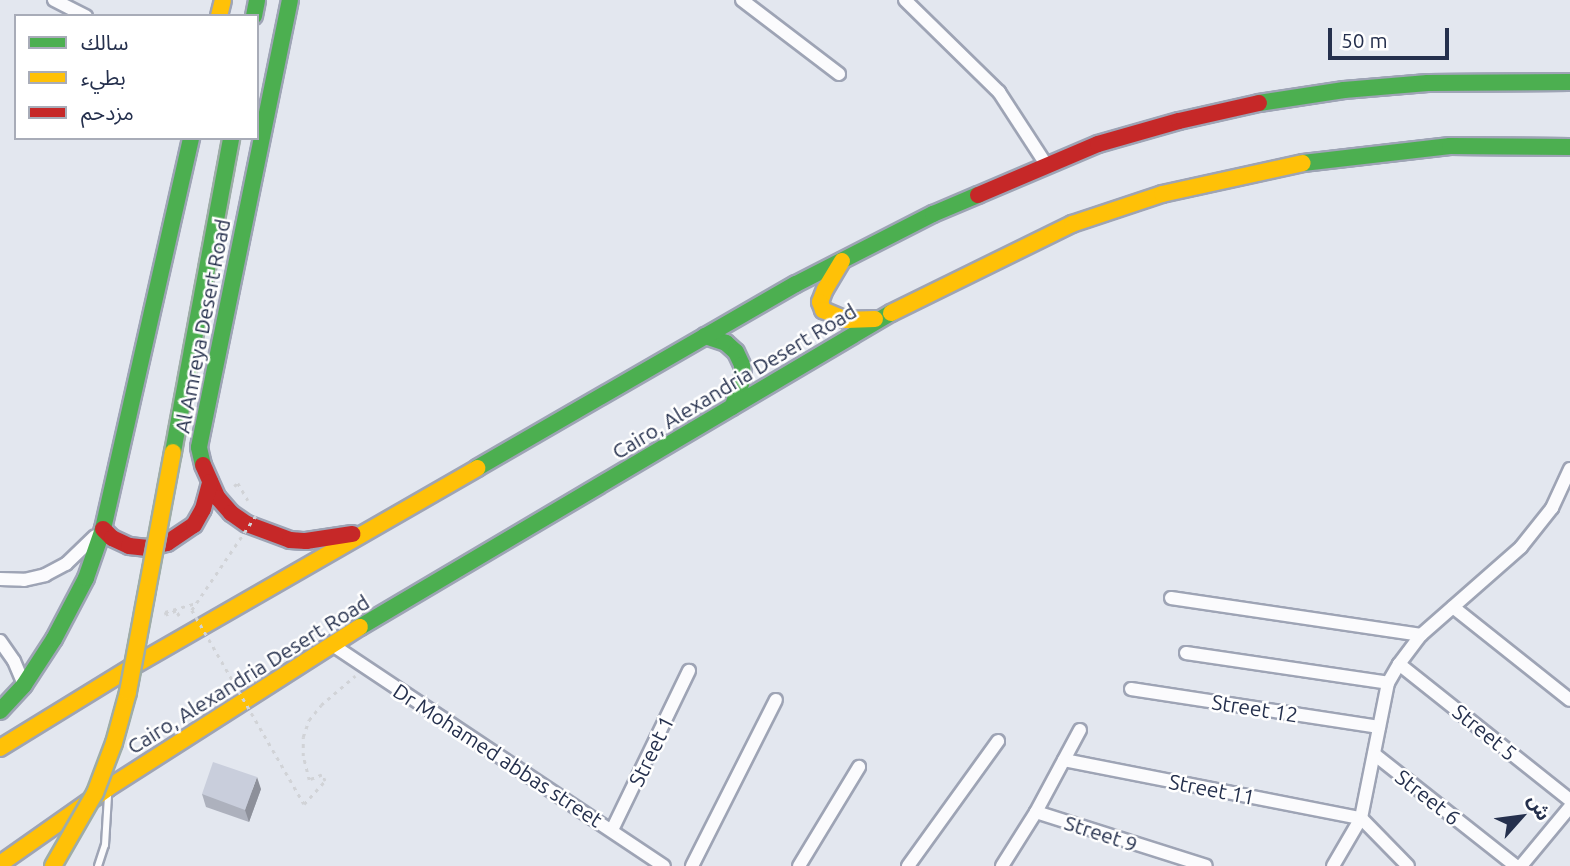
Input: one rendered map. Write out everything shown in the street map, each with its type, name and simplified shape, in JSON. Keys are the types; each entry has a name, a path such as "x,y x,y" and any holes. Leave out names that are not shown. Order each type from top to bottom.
{"highway":[{"name":"Al Amreya Desert Road","path":"290,0 203,418 200,447 210,482 231,513 247,524 274,536 306,541 366,532"},
{"path":"0,748 135,665 705,336 933,214 1098,144 1179,121 1261,103 1344,90 1428,83 1570,82"},
{"path":"0,711 24,685 54,639 86,578 103,529 191,140"},
{"path":"53,866 95,793 114,743 128,692 232,140"},
{"name":"Cairo, Alexandria Desert Road","path":"0,864 108,788 331,645 879,319 988,263 1072,224 1175,191 1253,172 1347,156 1450,146 1570,147"},
{"path":"842,261 825,289 820,302 823,310 846,320 879,319"},
{"path":"705,336 726,343 736,352 742,365 743,379 732,407"},
{"path":"103,529 120,543 136,547 167,543 194,525 203,509 210,482"}],"street":[{"path":"54,0 82,14"},
{"path":"742,0 839,74"},
{"path":"905,0 999,92 1017,115 1047,166"},
{"path":"1333,866 1361,818 1388,683 1399,664 1421,635 1521,547 1552,508 1570,469"},
{"path":"0,579 24,580 45,575 66,564 103,529"},
{"path":"1171,598 1421,635"},
{"path":"1453,607 1570,700"},
{"path":"0,641 14,661 24,685"},
{"name":"Dr Mohamed abbas street","path":"331,645 612,830 657,864"},
{"path":"1186,653 1388,683"},
{"name":"Street 5","path":"1399,664 1570,800"},
{"name":"Street 1","path":"612,830 689,671"},
{"name":"Street 12","path":"1131,689 1379,727"},
{"path":"692,866 776,700"},
{"path":"1002,866 1036,812 1080,730"},
{"path":"908,866 998,741"},
{"name":"Street 6","path":"1374,754 1518,866"},
{"name":"Street 11","path":"1063,760 1361,818"},
{"path":"799,866 859,767"},
{"path":"1518,866 1570,807"},
{"name":"Street 9","path":"1036,812 1206,866"},
{"path":"1361,818 1408,866"}],"lane":[{"path":"98,866 104,845 108,788"}],"path":[{"path":"256,516 192,610 304,804 325,781 322,775 309,780 303,737 309,720 321,705 365,667"},
{"path":"176,611 166,615 165,612 197,603"}],"building":[{"path":"213,762 257,777 245,810 202,794"}],"traffic: fast":[{"path":"254,14 257,0"},
{"path":"203,465 199,447 290,0"},
{"path":"1259,103 1344,90 1428,83 1570,82"},
{"path":"0,711 24,685 54,639 86,578 103,529 191,140"},
{"path":"173,452 231,140"},
{"path":"1303,163 1450,146 1570,147"},
{"path":"477,468 796,284 933,214 978,195"},
{"path":"360,627 891,313"},
{"path":"705,336 726,343 736,352 742,365 743,379 732,407"}],"traffic: slow":[{"path":"220,14 223,0"},
{"path":"891,313 1072,224 1162,194 1303,163"},
{"path":"842,261 825,289 820,302 823,310 846,320 875,319"},
{"path":"53,866 95,793 114,743 128,692 173,452"},
{"path":"0,748 135,665 477,468"},
{"path":"0,864 108,788 360,627"}],"traffic: jam":[{"path":"978,195 1098,144 1179,121 1259,103"},
{"path":"203,465 218,498 231,513 247,524 290,540 306,541 352,534"},
{"path":"103,529 112,538 129,546 148,548 167,543 194,525 203,509 210,482"}]}
